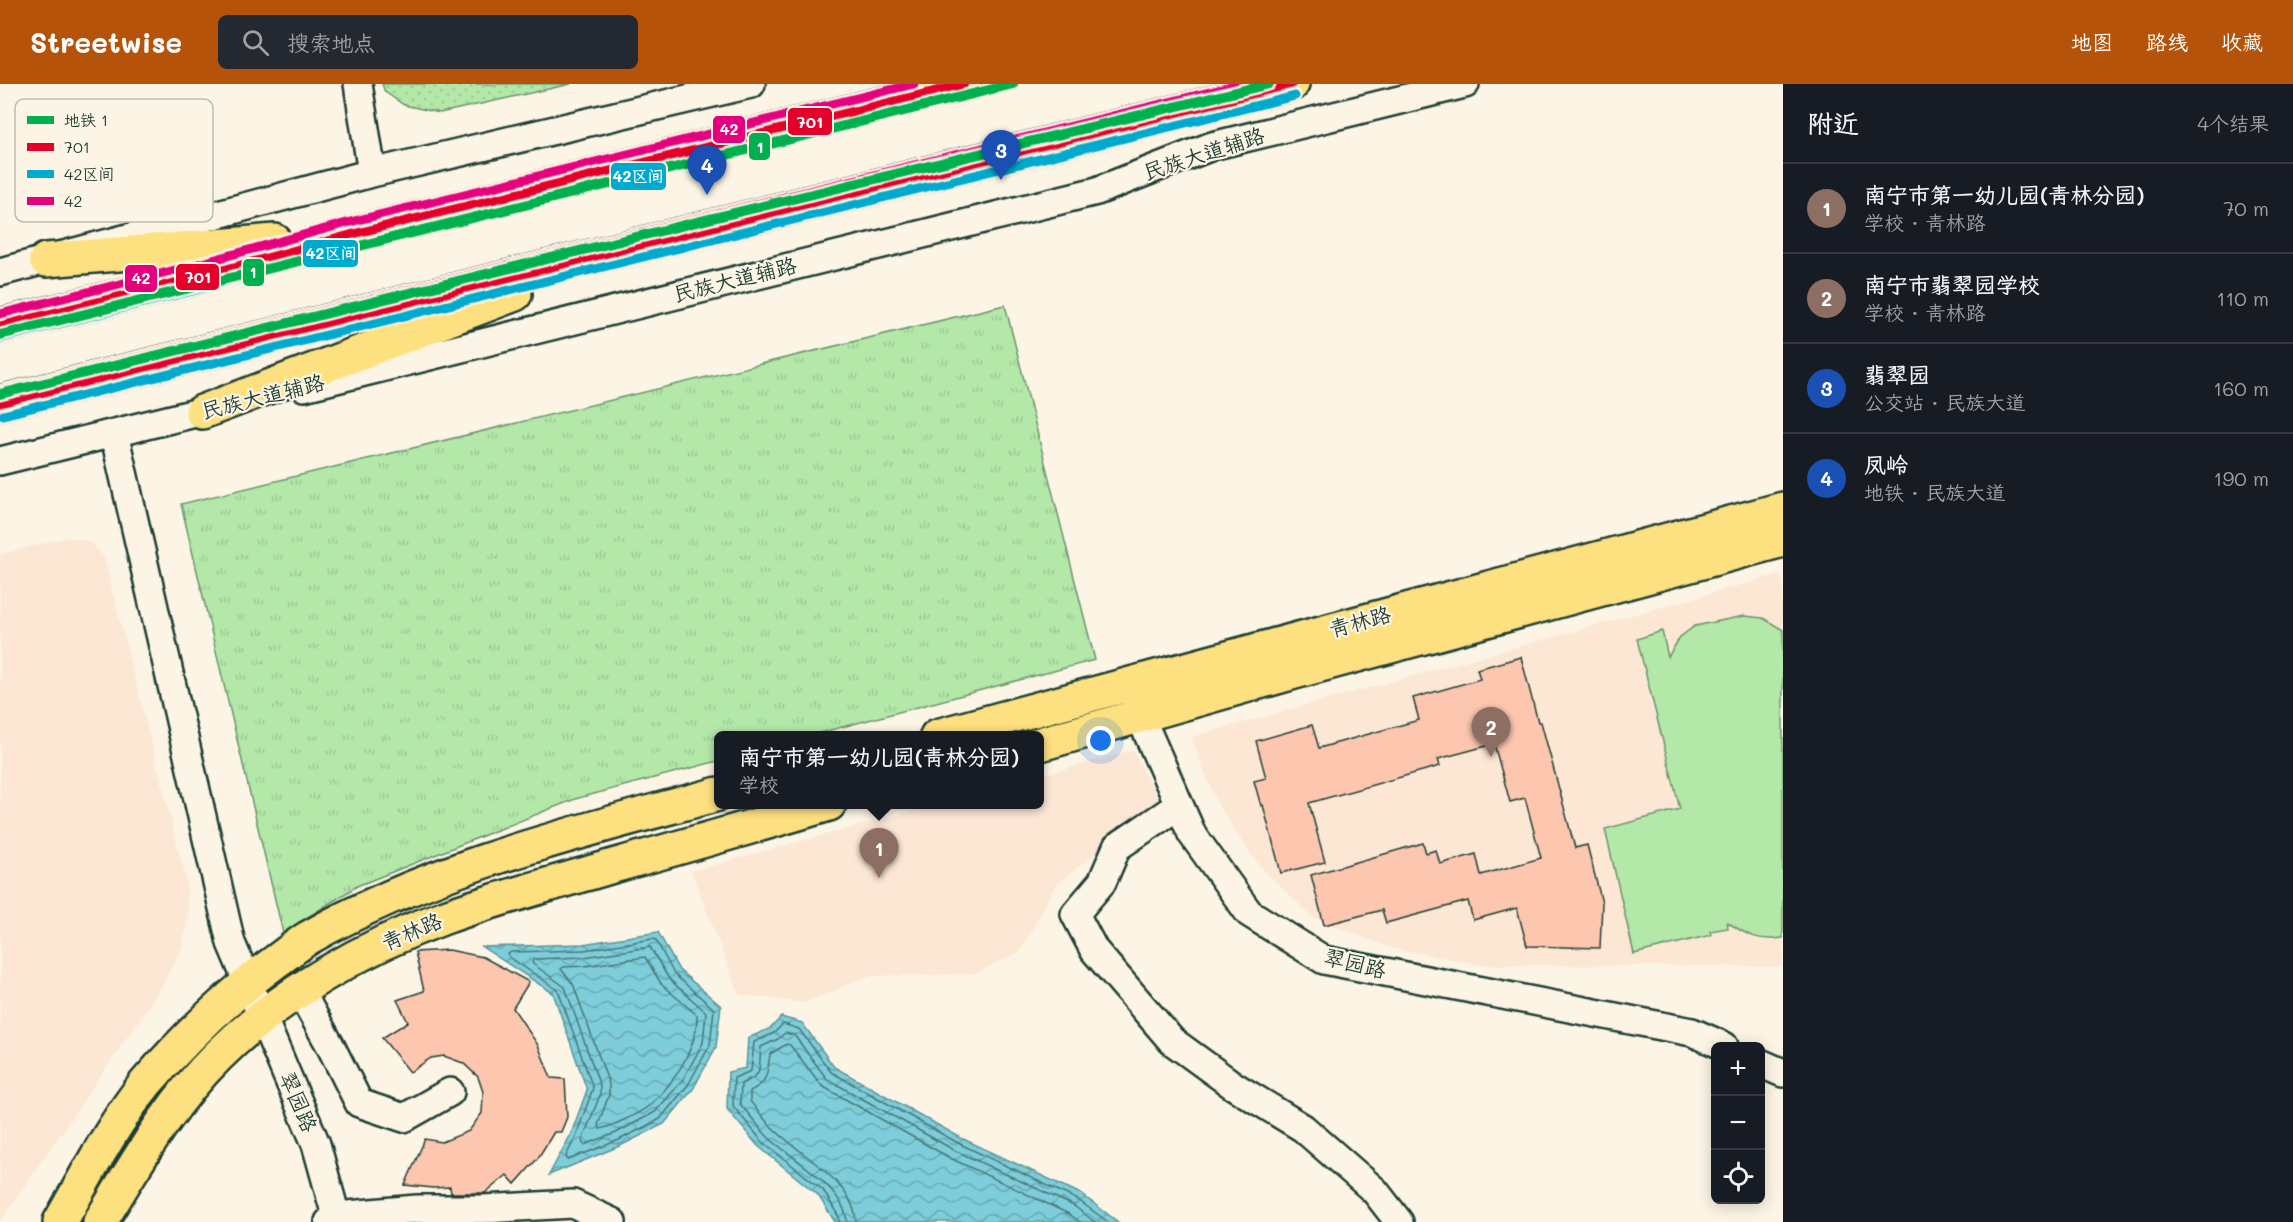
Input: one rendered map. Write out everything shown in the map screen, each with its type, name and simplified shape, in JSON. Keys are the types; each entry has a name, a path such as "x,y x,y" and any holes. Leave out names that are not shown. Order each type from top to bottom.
{"main road":[{"path":"0,326 194,278 357,233 964,84"},
{"path":"0,403 1292,84"},
{"path":"46,260 357,233"},
{"path":"202,412 658,241"},
{"name":"青林路","path":"952,731 1783,509"},
{"name":"青林路","path":"1044,743 1298,670 1783,540"},
{"name":"青林路","path":"60,1222 110,1135 145,1084 201,1023 249,982 307,939 385,900 451,873 522,849 714,795"},
{"name":"青林路","path":"100,1222 158,1128 184,1093 218,1055 262,1018 314,981 384,943 444,918 507,896 812,809"}],"street":[{"path":"358,84 372,173"},
{"path":"213,215 372,173 751,84"},
{"name":"民族大道辅路","path":"0,461 1097,191 1212,146 1465,84"},
{"path":"0,272 188,222"},
{"name":"翠园路","path":"114,433 231,943 316,1144 332,1219"},
{"name":"翠园路","path":"1133,683 1140,716 1192,834 1250,913 1324,960 1692,1032 1713,1042"},
{"path":"1179,804 1117,847 1102,882 1075,914 1094,950 1172,1041 1234,1086 1303,1128 1375,1191 1399,1222"},
{"path":"300,991 359,1103 404,1118 450,1092"},
{"path":"1765,1065 1783,1073"},
{"path":"332,1219 417,1209 484,1209 573,1204 612,1222"}],"shaded area":[{"path":"68,537 81,539 94,545 104,557 187,882 188,917 182,948 162,987 0,1222 0,554"},
{"path":"1780,574 1783,581 1783,967 1484,965 1389,948 1311,916 1263,870 1218,805 1191,737"},
{"path":"1133,750 1160,802 1055,886 1020,952 975,974 869,976 805,1003 739,995 691,871 920,809 1044,809 1044,775"}],"green space":[{"path":"382,84 571,84 440,113 404,105 385,92"},
{"path":"1005,305 1095,660 827,731 714,731 714,762 575,799 357,886 283,933 181,504"},
{"path":"1744,616 1763,618 1783,630 1783,938 1767,939 1753,936 1727,922 1728,928 1710,931 1711,935 1634,954 1605,829 1680,809 1637,639 1662,631 1668,657 1680,637 1695,626"}],"water":[{"path":"658,932 679,970 721,1006 716,1047 693,1089 664,1124 622,1145 549,1175 571,1134 587,1090 553,993 482,947 583,944"},
{"path":"781,1017 802,1023 834,1067 961,1138 1081,1194 1118,1222 835,1222 818,1195 758,1146 727,1109 728,1072 746,1068 748,1038 771,1028"}],"building":[{"path":"1521,657 1575,848 1587,845 1602,903 1600,948 1527,946 1517,908 1473,920 1468,901 1386,923 1382,910 1324,925 1311,875 1423,843 1426,853 1436,850 1440,864 1476,854 1481,875 1541,858 1525,798 1510,802 1494,744 1438,759 1440,766 1309,803 1325,862 1281,873 1263,805 1261,806 1254,781 1266,778 1256,741 1312,725 1319,748 1419,720 1413,698 1480,679 1477,669"},
{"path":"449,950 483,957 529,982 513,1008 538,1045 551,1078 565,1079 567,1117 561,1132 554,1132 538,1158 515,1184 507,1175 485,1193 451,1193 450,1187 405,1185 425,1139 442,1142 469,1131 482,1113 483,1092 478,1077 463,1063 444,1056 431,1058 410,1072 382,1038 408,1022 397,1000 424,991 415,952"}],"metro line":[{"name":"1","path":"0,335 1013,84"},
{"name":"1","path":"0,394 1269,84"}],"transit line":[{"name":"42","path":"0,314 191,266 354,221 914,84"},
{"name":"701","path":"0,326 194,278 357,233 964,84"},
{"name":"42","path":"0,391 1242,84"},
{"name":"701","path":"0,403 1292,84"},
{"name":"42区间","path":"3,338 197,290 360,245 967,96"},
{"name":"42区间","path":"3,415 1295,96"}],"place":[{"name":"翡翠园","path":"1001,180"},
{"name":"凤岭","path":"707,195"},
{"name":"南宁市翡翠园学校","path":"1491,757"},
{"name":"南宁市第一幼儿园(青林分园)","path":"879,878"}]}
